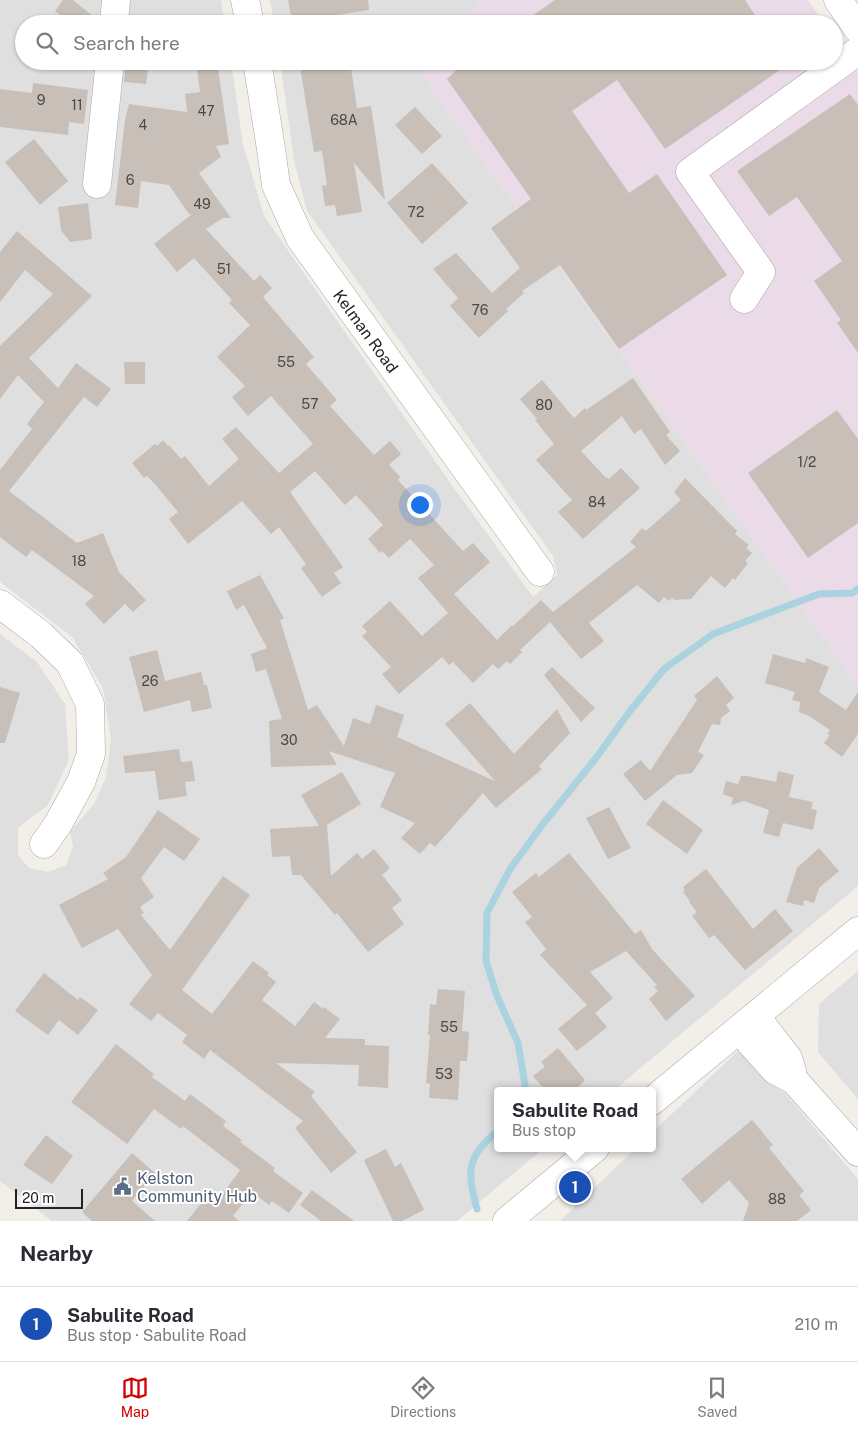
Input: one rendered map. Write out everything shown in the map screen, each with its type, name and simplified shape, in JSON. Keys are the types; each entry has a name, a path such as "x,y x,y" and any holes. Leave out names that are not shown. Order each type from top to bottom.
{"street":[{"path":"115,15 116,0"},
{"path":"245,0 248,15"},
{"path":"838,0 858,29"},
{"path":"843,63 858,52"},
{"path":"97,184 109,70"},
{"name":"Kelman Road","path":"258,70 272,149 276,186 300,238 540,572"},
{"path":"744,299 761,272 690,172 833,70"},
{"path":"0,604 41,635 70,663 90,704 91,754 81,782 58,824 44,844"},
{"path":"656,1098 858,931"},
{"path":"747,1023 775,1070 794,1080 858,1152"},
{"path":"507,1221 590,1152"}],"shaded area":[{"path":"0,0 221,0 224,15 15,15 15,70 232,70 243,144 264,216 454,488 533,597 557,575 553,556 307,211 294,160 281,70 426,70 422,75 858,686 858,886 618,1087 494,1087 494,1152 539,1152 457,1221 52,1221 0,1181 0,634 37,662 65,704 69,760 48,805 18,828 18,855 29,868 48,872 66,865 73,847 70,832 94,804 106,777 111,739 103,688 72,637 0,582"},
{"path":"270,0 481,0 469,15 272,15"},
{"path":"481,0 808,0 819,15 469,15"},
{"path":"843,50 858,71 858,686 422,75 426,70 843,70"},
{"path":"858,971 858,1099 818,1052 819,1004"},
{"path":"744,1045 858,1179 858,1221 560,1221 632,1152 656,1152 656,1129"}],"building":[{"path":"63,0 73,0 92,15 60,15 55,11"},
{"path":"288,0 368,0 369,10 337,15 291,15"},
{"path":"555,0 745,0 755,15 533,15"},
{"path":"125,70 148,70 146,84 124,82"},
{"path":"197,70 218,70 229,144 216,146 221,157 199,173 231,218 223,218 206,229 254,281 260,275 272,288 263,297 314,357 306,364 337,400 330,406 374,455 390,441 401,454 389,465 400,477 398,480 463,551 473,543 490,562 454,594 497,640 541,600 553,612 636,547 630,542 642,528 646,531 681,500 674,492 685,478 737,531 735,534 749,545 746,548 752,553 745,561 748,563 735,580 733,578 725,588 711,576 691,599 675,600 672,598 669,601 664,597 659,603 637,585 589,623 604,641 581,659 550,622 520,650 522,652 510,664 507,661 498,669 493,664 473,683 453,662 449,665 442,657 399,694 382,674 391,667 362,636 367,632 362,626 390,601 422,636 448,613 418,578 434,565 410,539 389,558 382,551 380,553 368,539 383,525 356,495 345,505 315,471 290,492 343,567 334,573 341,583 322,597 301,568 306,564 279,527 271,534 242,501 188,544 169,519 178,512 155,484 147,476 144,478 132,463 155,444 157,446 163,440 181,459 185,456 209,486 239,459 222,439 236,427 279,473 313,444 271,396 248,416 232,397 245,386 217,357 250,325 229,303 232,300 194,258 177,272 154,244 192,214 189,214 169,185 141,181 138,208 115,205 125,120 129,104 187,112 185,94 200,92"},
{"path":"300,70 351,70 357,108 371,106 385,200 354,163 362,212 337,216 335,205 325,206 322,186 327,185 322,151 314,152"},
{"path":"456,70 780,70 665,149 617,80 572,111 629,193 657,174 727,275 619,349 560,265 522,291 524,293 506,309 508,311 479,338 450,306 458,298 433,269 456,253 492,293 520,268 491,228 531,199 447,79"},
{"path":"33,83 88,90 84,124 69,122 68,135 0,127 0,89 32,93"},
{"path":"850,94 858,105 858,353 837,323 841,320 814,281 842,261 797,197 769,216 737,171"},
{"path":"415,107 442,136 422,154 395,125"},
{"path":"34,139 68,181 40,205 5,162"},
{"path":"432,163 468,203 422,244 387,203"},
{"path":"88,203 92,239 70,242 61,230 58,207"},
{"path":"17,231 92,296 29,358 58,388 76,363 111,389 97,407 84,397 9,491 77,543 103,533 119,572 146,600 133,612 125,604 104,624 85,604 94,596 32,550 26,557 0,537 0,470 32,429 27,424 44,402 18,375 0,399 0,346 53,294 25,270 0,302 0,252"},
{"path":"124,362 145,362 145,384 125,384"},
{"path":"633,378 670,432 666,435 680,451 665,465 641,429 634,434 622,416 581,451 606,478 609,479 621,468 640,488 583,539 558,512 572,500 536,460 554,444 535,420 537,419 520,399 542,380 574,418 585,408 586,410"},
{"path":"837,410 858,439 858,523 808,558 748,473"},
{"path":"260,575 284,618 280,620 308,710 317,705 344,746 353,718 370,724 376,705 404,715 397,737 495,781 445,724 470,703 514,754 557,709 570,733 539,766 542,769 496,808 483,793 435,847 430,843 420,854 401,838 415,823 380,807 395,773 329,751 337,765 271,767 269,721 282,719 266,669 256,672 251,654 267,648 244,605 236,610 227,591"},
{"path":"157,650 165,681 201,672 204,685 207,685 212,708 192,712 190,700 144,712 129,657"},
{"path":"773,654 805,663 806,658 829,667 819,692 846,710 858,692 858,734 842,757 824,743 830,735 827,734 830,730 809,716 799,712 800,702 792,700 795,692 765,683"},
{"path":"552,667 595,708 581,722 544,675"},
{"path":"717,676 734,698 726,705 730,711 721,718 720,725 712,724 698,752 704,755 692,773 677,775 645,801 623,774 641,760 650,771 697,700 694,696"},
{"path":"0,687 20,693 5,743 0,743"},
{"path":"179,749 181,762 192,761 195,781 185,782 187,796 159,800 155,771 125,773 123,756"},
{"path":"778,771 794,775 789,797 813,802 811,809 817,810 813,830 783,823 779,837 763,833 769,810 744,801 731,805 733,798 723,794 726,781 738,784 741,776 748,776 776,782"},
{"path":"342,772 361,804 325,826 327,825 331,876 357,853 362,859 374,849 390,868 382,875 402,900 392,908 404,924 368,952 337,913 335,915 301,875 292,875 290,856 272,857 270,829 319,826 301,795"},
{"path":"663,800 703,830 687,854 646,824"},
{"path":"609,807 631,848 608,859 586,818"},
{"path":"158,810 200,839 184,861 164,847 141,878 154,897 140,907 144,913 141,915 170,950 223,876 250,895 182,990 212,1014 253,961 269,973 267,975 276,982 262,1000 295,1026 314,1002 340,1019 325,1038 365,1039 365,1045 389,1046 388,1088 358,1086 359,1065 276,1063 315,1092 311,1096 357,1152 331,1173 295,1128 303,1121 210,1050 204,1059 182,1042 187,1035 158,1013 151,1021 129,1004 152,975 118,929 82,948 59,905 108,879 103,873 126,857"},
{"path":"819,848 839,871 819,888 814,903 804,900 803,906 786,902 797,868"},
{"path":"569,853 635,934 641,930 652,949 695,996 666,1021 649,999 658,991 654,987 657,985 626,951 590,972 613,998 595,1013 607,1027 577,1051 558,1029 587,1005 540,955 546,949 525,922 532,917 512,892 536,873 539,877"},
{"path":"706,869 753,929 775,909 793,931 745,970 714,935 709,938 692,916 697,912 683,892 685,890 683,887"},
{"path":"44,973 78,1000 80,997 98,1010 78,1035 59,1020 48,1035 15,1011"},
{"path":"438,989 465,991 462,1031 469,1032 467,1061 460,1061 458,1100 429,1098 430,1084 426,1083 430,1035 428,1035 430,1004 436,1005"},
{"path":"116,1044 154,1074 152,1077 185,1101 190,1094 226,1121 223,1126 242,1140 240,1142 275,1168 273,1171 303,1193 289,1213 272,1201 269,1205 252,1192 233,1216 239,1221 187,1221 207,1196 216,1203 240,1170 183,1126 181,1129 154,1109 127,1144 71,1102"},
{"path":"558,1048 585,1080 578,1087 543,1087 533,1076 545,1067 541,1062"},
{"path":"752,1120 773,1145 769,1148 804,1191 799,1195 811,1210 797,1221 743,1221 749,1203 729,1180 702,1204 681,1179"},
{"path":"46,1135 73,1156 52,1184 23,1165"},
{"path":"386,1149 395,1167 401,1163 424,1210 402,1221 393,1221 364,1160"},
{"name":"Kelston Community Hub","path":"132,1153 155,1173 132,1201 155,1221 92,1221 82,1212"},
{"path":"312,1190 354,1221 321,1221 300,1205"}],"waterway":[{"path":"525,1087 518,1043 497,996 486,961 487,913 510,869 664,669 713,634 819,594 852,593 858,589"},
{"path":"477,1209 472,1185 472,1166 480,1149 494,1135"}],"place":[{"name":"Kelston Community Hub","path":"123,1187"},
{"name":"Sabulite Road","path":"575,1187"}]}
